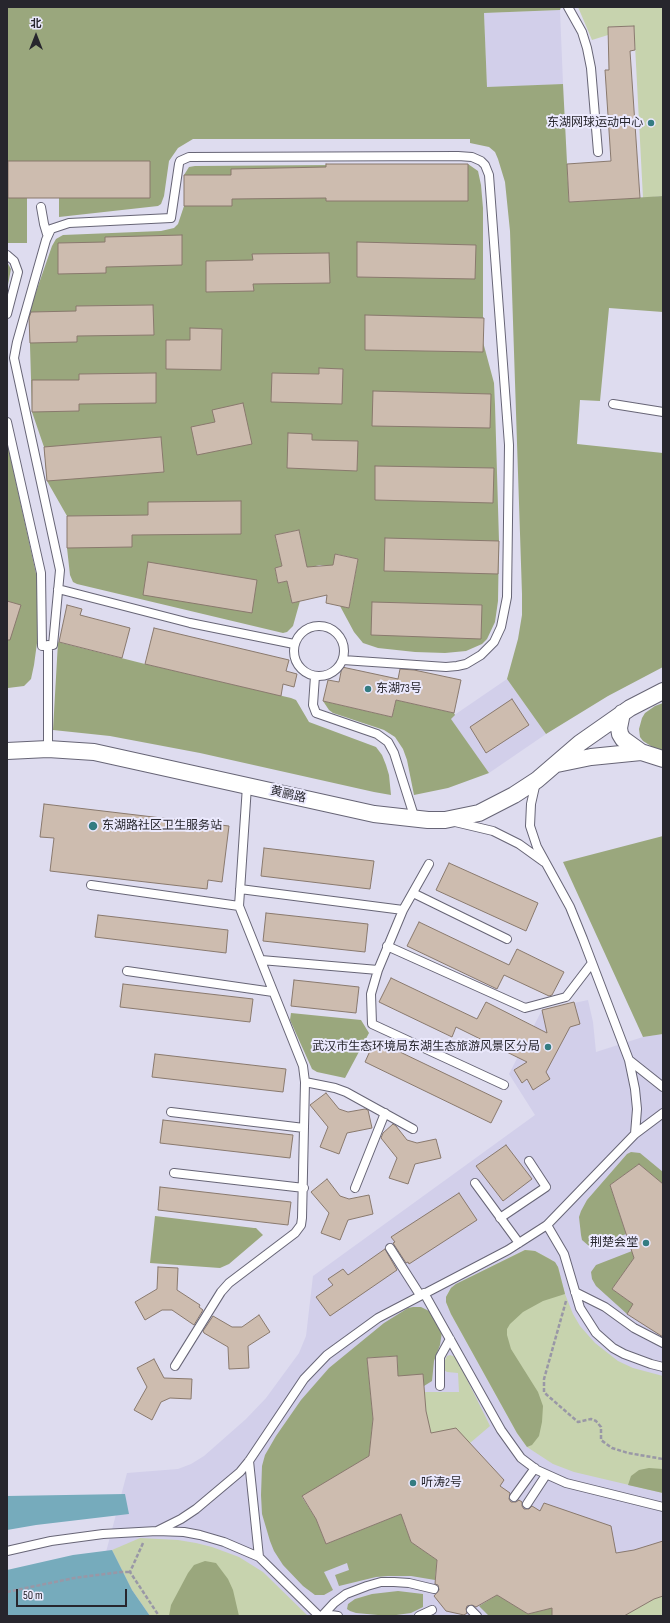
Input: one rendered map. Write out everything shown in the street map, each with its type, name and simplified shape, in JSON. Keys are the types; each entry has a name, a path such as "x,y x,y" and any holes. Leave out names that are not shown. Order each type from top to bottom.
{"street":[{"name":"黄鹂路","path":"7,751 48,749 94,752 361,811 415,819 444,820 469,816 487,810 537,780 580,743 622,714 663,691"},
{"path":"622,714 619,728 621,736 625,741 641,752 663,759"},
{"path":"557,764 590,757 641,752"}],"lane":[{"path":"568,7 582,32 587,48 591,68 598,152"},
{"path":"7,422 41,573 42,646 53,645 60,570 14,358 16,342 47,234 56,226 69,223 171,218 179,164 180,161 189,157 458,156 478,159 485,165 489,175 509,445 507,596 501,627 494,642 481,655 466,664 457,666 446,667 343,660"},
{"path":"41,207 47,234"},
{"path":"7,255 14,261 18,272 7,314"},
{"path":"613,404 663,412"},
{"path":"58,589 190,623 294,644"},
{"path":"311,627 327,627 339,636 343,644 343,660 339,667 332,673 324,676 315,676 300,668 295,661 293,652 294,644 298,636 311,627"},
{"path":"48,645 48,749"},
{"path":"315,676 313,705 316,713 376,734 388,742 394,753 415,819"},
{"path":"537,780 531,804 530,826 544,862 570,907 629,1060 635,1089 635,1134"},
{"path":"175,1366 221,1292 229,1283 298,1229 301,1225 302,1218 304,1188 305,1082 303,1066 240,906 246,786"},
{"path":"444,820 479,826 493,831 519,844 544,862"},
{"path":"429,864 403,910 378,970 371,994 372,1024 504,1085"},
{"path":"91,885 240,906"},
{"path":"240,889 403,910"},
{"path":"413,893 507,939"},
{"path":"387,946 525,1008 566,997 592,963"},
{"path":"261,960 378,970"},
{"path":"127,971 273,992"},
{"path":"629,1060 663,1087"},
{"path":"305,1082 335,1088 346,1092 413,1130"},
{"path":"171,1112 304,1128"},
{"path":"355,1188 385,1113"},
{"path":"153,1531 181,1519 196,1509 230,1481 249,1461 293,1394 314,1367 327,1355 378,1318 519,1243 547,1225 635,1134 663,1113"},
{"path":"500,1218 546,1187 529,1161"},
{"path":"174,1173 304,1188"},
{"path":"475,1183 519,1243"},
{"path":"547,1225 564,1254 574,1292 580,1308 596,1333 604,1341 624,1354 663,1367"},
{"path":"390,1248 422,1294 450,1339 501,1430 521,1458 546,1475 576,1486 663,1507"},
{"path":"574,1292 605,1307 634,1328 663,1342"},
{"path":"440,1386 440,1357 450,1339"},
{"path":"249,1461 259,1557"},
{"path":"514,1497 535,1468"},
{"path":"527,1504 546,1475"},
{"path":"7,1551 23,1546 103,1534 153,1531 184,1532 200,1535 259,1557 321,1615 338,1616"},
{"path":"321,1615 346,1594 381,1582 409,1583 434,1589"},
{"path":"419,1616 432,1610"}],"path":[{"path":"572,1282 544,1380 544,1392 578,1422 591,1419 599,1423 601,1430 600,1440 612,1448 628,1453 663,1459"},
{"path":"130,1572 153,1531"},
{"path":"7,1592 74,1578 130,1572"},
{"path":"130,1572 159,1616"}],"shaded area":[{"path":"560,10 563,84 487,88 484,13"},
{"path":"507,679 546,734 489,773 450,718"},
{"path":"588,1000 593,1022 596,1052 643,1037 663,1034 663,1616 89,1616 127,1473 178,1469 191,1464 204,1456 246,1419 266,1398 299,1353 306,1336 313,1276 535,1115 509,1074 542,1010"}],"green space":[{"path":"7,7 561,7 560,10 484,13 487,87 563,84 569,202 663,196 663,312 609,308 600,401 580,400 577,444 663,453 663,667 608,696 546,734 507,679 518,639 522,615 522,594 510,231 505,182 495,152 489,147 470,143 470,139 193,139 178,148 169,161 164,196 161,204 158,206 59,217 59,198 150,197 150,161 8,161 27,198 27,243 7,243"},
{"name":"东湖网球运动中心","path":"578,7 663,7 663,196 643,198 634,26 608,27 608,35 592,40"},
{"path":"468,164 478,171 481,185 483,208 483,342 494,383 495,405 499,541 498,601 495,622 487,639 482,644 466,651 445,653 415,652 378,648 363,643 354,632 340,606 349,608 358,559 336,554 333,567 320,565 307,568 299,530 275,535 282,566 275,568 278,583 287,581 292,603 300,601 293,626 287,632 283,633 73,582 70,575 67,548 67,516 47,481 44,447 32,412 29,312 52,246 56,239 63,235 161,231 174,228 178,224 184,206 184,175 189,167"},
{"path":"7,262 11,269 7,290"},
{"path":"7,442 37,578 38,592 37,643 31,679 24,686 8,688"},
{"path":"58,642 296,700 309,722 376,747 382,755 386,765 389,775 391,795 200,753 110,736 53,730"},
{"path":"396,700 454,713 455,715 451,719 489,773 448,788 414,795 407,760 403,749 395,737 384,730 333,713 323,701 392,717"},
{"path":"663,703 663,751 654,748 643,741 640,737 639,729 645,713 655,706"},
{"path":"663,836 663,1034 643,1037 563,862"},
{"path":"291,1013 361,1020 369,1033 345,1078 317,1072 312,1069 290,1020"},
{"path":"631,1152 640,1153 663,1172 663,1184 639,1164 610,1185 626,1234 598,1245 589,1246 582,1240 579,1217 581,1211 587,1200 627,1154"},
{"path":"155,1216 256,1228 263,1235 229,1264 220,1268 150,1263"},
{"path":"525,1250 535,1251 550,1259 558,1267 565,1294 573,1314 580,1326 595,1343 618,1361 633,1368 663,1376 663,1493 574,1472 553,1464 527,1447 517,1433 451,1314 446,1302 446,1297 451,1288 456,1284"},
{"path":"525,1250 535,1251 555,1262 558,1267 565,1294 543,1301 523,1312 510,1324 507,1329 511,1349 538,1392 543,1406 539,1436 532,1445 527,1447 517,1433 451,1314 446,1302 446,1297 451,1288 456,1284"},
{"path":"632,1251 634,1258 612,1289 633,1304 627,1314 596,1286 592,1279 591,1272 596,1265"},
{"path":"421,1307 429,1311 442,1332 440,1345 434,1361 432,1381 424,1386 398,1376 397,1356 367,1358 373,1419 369,1456 302,1497 316,1519 326,1544 401,1514 411,1542 437,1560 435,1580 411,1576 388,1576 376,1577 339,1586 335,1575 349,1570 347,1563 324,1572 333,1590 324,1595 315,1595 303,1586 283,1565 274,1551 270,1541 262,1514 262,1466 265,1455 276,1436 301,1400 329,1368 384,1323 408,1308"},
{"path":"450,1355 456,1357 490,1426 470,1443 431,1433 426,1411 424,1392 459,1392 458,1373 447,1372 444,1370 445,1360 447,1356"},
{"path":"649,1468 663,1469 663,1493 628,1485 631,1476 639,1470"},
{"path":"140,1538 178,1540 196,1543 239,1557 263,1572 308,1616 150,1616 132,1590 112,1550"},
{"path":"205,1561 216,1563 228,1579 233,1590 239,1616 169,1616 171,1605 188,1573 194,1565"},
{"path":"398,1591 423,1594 423,1607 411,1613 389,1616 356,1613 347,1609 348,1604 355,1599 372,1594"},
{"path":"497,1595 528,1614 552,1608 552,1616 489,1616 479,1606"},
{"path":"663,1596 663,1616 624,1616 654,1599"}],"water":[{"path":"125,1494 129,1514 7,1530 7,1496"},
{"path":"112,1550 132,1590 150,1616 7,1616 7,1570 73,1555"}],"building":[{"path":"634,26 635,50 630,51 640,198 569,202 567,164 611,161 605,70 609,70 608,27"},
{"path":"8,161 150,161 150,198 8,198"},
{"path":"326,164 468,164 468,201 326,201 326,198 232,199 232,206 184,206 184,175 231,175 231,169 326,167"},
{"path":"182,235 182,265 106,267 106,273 58,274 58,243 105,242 105,237"},
{"path":"357,242 476,245 475,279 357,277"},
{"path":"329,253 330,283 253,284 254,291 206,292 206,261 253,260 252,254"},
{"path":"153,305 154,335 77,336 77,342 30,343 29,318 31,312 76,311 76,306"},
{"path":"365,315 484,318 483,352 365,350"},
{"path":"190,328 222,329 221,370 166,369 166,340 190,340"},
{"path":"319,368 343,369 342,404 271,402 272,373 319,374"},
{"path":"156,373 156,403 79,404 79,411 32,412 32,380 79,380 79,374"},
{"path":"373,391 491,394 490,428 372,426"},
{"path":"243,403 252,444 197,455 191,427 215,422 212,410"},
{"path":"288,433 312,434 312,440 358,441 357,471 287,468"},
{"path":"161,437 164,472 47,481 44,447"},
{"path":"375,466 494,468 493,503 375,500"},
{"path":"241,501 241,534 132,535 132,547 67,548 67,516 148,515 148,502"},
{"path":"299,530 307,567 333,565 335,554 358,559 349,608 326,603 327,595 292,603 287,581 278,583 275,568 282,566 275,535"},
{"path":"385,538 499,541 498,574 384,571"},
{"path":"148,562 257,580 252,613 143,595"},
{"path":"7,601 21,605 10,640 7,640"},
{"path":"372,602 482,605 481,639 371,635"},
{"path":"67,605 82,609 80,615 130,628 122,658 59,642"},
{"path":"154,628 289,660 286,671 297,674 294,687 283,684 281,696 145,664"},
{"path":"342,667 398,679 400,669 414,670 461,680 454,713 396,700 392,717 323,701 328,680 339,682"},
{"path":"512,699 529,725 486,753 470,727"},
{"path":"44,804 229,826 222,882 208,880 207,889 50,871 54,838 40,837"},
{"path":"264,848 374,861 370,889 261,876"},
{"path":"449,863 538,903 526,931 436,890"},
{"path":"266,913 368,924 365,952 263,941"},
{"path":"98,915 228,930 226,953 95,937"},
{"path":"419,922 509,965 517,949 564,972 552,995 549,996 504,975 497,989 407,946"},
{"path":"391,978 477,1019 486,1002 547,1033 542,1010 574,1002 580,1024 570,1027 546,1072 550,1079 533,1090 527,1079 522,1083 514,1070 527,1062 456,1027 452,1037 379,1002"},
{"path":"294,980 359,987 356,1013 291,1006"},
{"path":"123,984 253,999 250,1022 120,1007"},
{"path":"375,1040 502,1101 491,1123 365,1062"},
{"path":"155,1054 286,1069 283,1092 152,1077"},
{"path":"326,1093 339,1109 348,1112 365,1109 368,1110 372,1128 347,1133 339,1154 320,1147 328,1127 310,1105"},
{"path":"163,1120 293,1135 290,1158 160,1143"},
{"path":"393,1124 407,1140 417,1143 436,1139 441,1158 415,1164 408,1184 389,1178 397,1158 381,1138 383,1133"},
{"path":"506,1145 532,1179 503,1201 476,1166"},
{"name":"荆楚会堂","path":"639,1164 663,1184 663,1337 627,1314 633,1304 612,1289 634,1258 610,1185"},
{"path":"327,1179 340,1196 349,1199 369,1195 373,1214 348,1220 340,1240 321,1233 329,1213 311,1192"},
{"path":"160,1187 291,1202 288,1225 158,1210"},
{"path":"459,1193 477,1220 409,1264 408,1262 406,1263 393,1243 395,1242 391,1237"},
{"path":"385,1249 397,1270 330,1316 316,1297 333,1285 328,1279 343,1269 348,1275"},
{"path":"158,1267 178,1268 177,1290 200,1305 199,1307 203,1310 194,1325 172,1310 162,1310 145,1320 135,1302 157,1289"},
{"path":"259,1315 270,1332 248,1346 249,1368 229,1369 228,1347 203,1331 213,1316 232,1327 242,1327"},
{"name":"听涛2号","path":"397,1356 398,1376 423,1374 426,1411 431,1433 456,1428 504,1480 500,1486 510,1493 509,1499 511,1502 516,1502 519,1500 522,1502 524,1509 529,1509 532,1506 540,1511 544,1503 611,1526 616,1553 634,1550 663,1541 663,1596 654,1599 624,1616 552,1616 552,1608 528,1614 497,1595 476,1607 472,1605 467,1606 467,1613 464,1615 446,1611 434,1596 439,1590 438,1585 435,1584 437,1560 411,1542 401,1514 326,1544 316,1519 302,1496 369,1456 373,1419 367,1358"},
{"path":"154,1359 164,1378 192,1379 191,1399 170,1398 161,1402 152,1420 134,1410 147,1387 137,1368"}],"place":[{"name":"东湖网球运动中心","path":"651,123"},
{"name":"东湖73号","path":"368,689"},
{"name":"东湖路社区卫生服务站","path":"93,826"},
{"name":"武汉市生态环境局东湖生态旅游风景区分局","path":"548,1047"},
{"name":"荆楚会堂","path":"646,1243"},
{"name":"听涛2号","path":"413,1483"}]}
